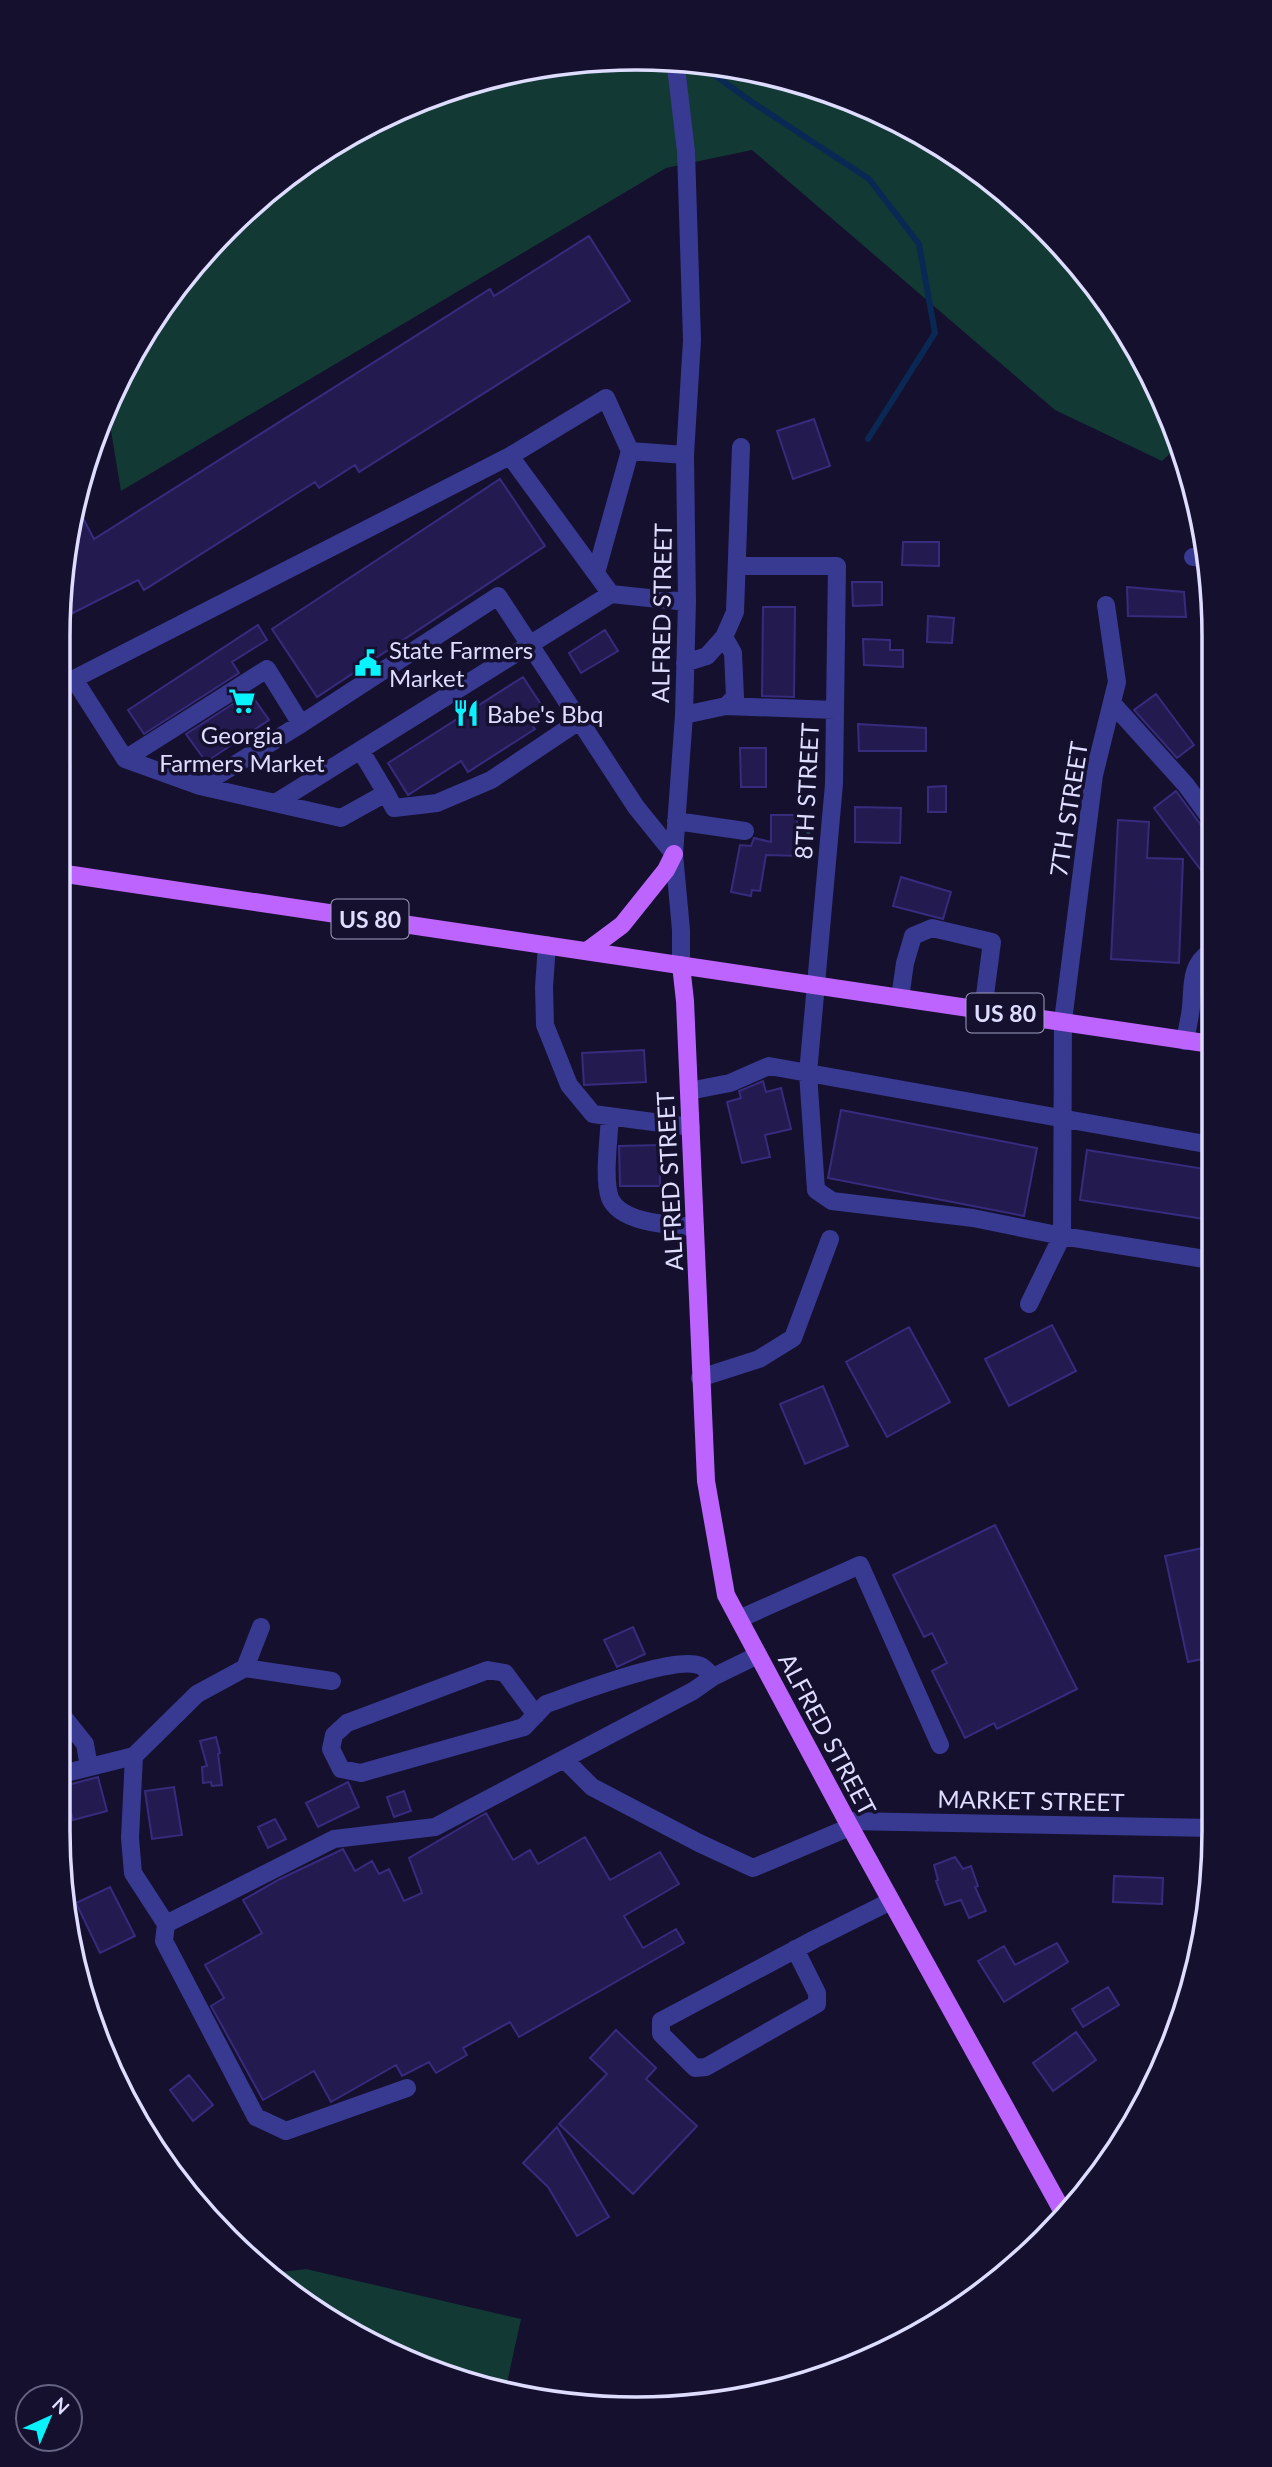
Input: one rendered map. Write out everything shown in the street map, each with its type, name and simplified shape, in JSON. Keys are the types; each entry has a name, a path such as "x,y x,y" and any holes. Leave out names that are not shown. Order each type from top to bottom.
{"main road":[{"path":"587,951 622,925 666,870 674,854"},
{"name":"US 80","path":"70,875 1202,1043"},
{"name":"ALFRED STREET","path":"681,965 685,1000 706,1481 726,1595 1060,2206"}],"street":[{"name":"ALFRED STREET","path":"676,71 686,150 692,327 685,455 687,602 684,715 674,854 681,930 681,965"},
{"path":"386,793 341,817 200,786 125,759 74,679 510,456 606,398 630,451 596,573"},
{"path":"685,663 707,656 724,638 735,612 741,447"},
{"path":"630,451 685,455"},
{"path":"510,456 611,594"},
{"name":"8TH STREET","path":"737,566 836,566 834,784 819,883 817,987 808,1073 816,1190 832,1201 973,1217 1062,1236"},
{"path":"277,802 611,594 687,602"},
{"path":"200,786 498,596 636,807 674,854"},
{"name":"7TH STREET","path":"1062,1236 1063,1021 1094,775 1117,682 1106,605"},
{"path":"724,638 733,653 735,679 735,697 726,706"},
{"path":"125,759 267,669 301,724"},
{"path":"1112,703 1186,785 1202,807"},
{"path":"684,715 726,706 835,710"},
{"path":"361,751 394,808 437,803 491,780 579,721"},
{"path":"676,821 745,831"},
{"path":"900,999 905,963 913,936 932,928 992,942 983,1010"},
{"path":"547,945 545,1024 569,1085 593,1114 691,1127"},
{"path":"1185,1041 1191,1008 1192,977 1202,959"},
{"path":"689,1091 730,1083 769,1066 1202,1143"},
{"path":"610,1116 607,1164 611,1199 626,1215 658,1224 695,1227"},
{"path":"1030,1304 1062,1236 1202,1259"},
{"path":"700,1378 759,1359 793,1338 830,1239"},
{"path":"739,1619 860,1565 940,1745"},
{"path":"245,1668 261,1627"},
{"path":"166,1924 334,1839 435,1827 758,1655"},
{"path":"536,1715 505,1673 488,1670 347,1723 334,1735 331,1749 341,1769 360,1773 524,1727 536,1715 546,1704 641,1672 679,1664 700,1665 713,1677"},
{"path":"70,1772 134,1756 197,1694 245,1668 332,1681"},
{"path":"70,1725 85,1744 89,1767"},
{"path":"134,1756 130,1838 133,1873 166,1924 164,1941 256,2117 286,2131 407,2088"},
{"path":"564,1759 592,1787 753,1868 849,1824"},
{"name":"MARKET STREET","path":"849,1824 1202,1828"},
{"path":"794,1950 817,1993 817,2004 706,2067 695,2068 661,2034 661,2021 794,1950 891,1901"}],"green space":[{"path":"599,71 673,71 782,89 853,113 886,128 950,165 1009,210 1062,263 1085,291 1107,322 1144,386 1171,452 1162,461 1055,410 752,150 666,168 121,491 110,426 128,386 165,322 187,291 210,263 263,210 322,165 386,128 419,113 490,89"},
{"path":"306,2269 521,2319 507,2382 454,2367 386,2339 322,2302 281,2272"}],"building":[{"path":"589,236 630,301 359,472 355,465 319,488 315,482 144,590 138,580 71,614 75,562 83,518 94,539 490,289 494,296"},
{"path":"814,419 830,466 793,479 777,431"},
{"path":"500,479 545,546 317,697 272,629"},
{"path":"903,542 939,542 939,566 902,565"},
{"path":"852,582 882,582 882,605 853,606"},
{"path":"1127,587 1184,592 1186,617 1128,616"},
{"path":"763,607 795,607 794,697 762,696"},
{"path":"928,616 954,618 952,643 927,642"},
{"path":"258,625 267,640 232,662 239,673 144,734 128,710"},
{"path":"605,630 618,651 581,673 569,653"},
{"path":"863,639 890,640 890,650 903,650 903,667 864,665"},
{"path":"523,677 544,709 528,719 535,729 468,772 461,761 408,795 388,763"},
{"path":"250,693 269,720 206,762 186,734"},
{"path":"1156,694 1194,745 1177,758 1134,710"},
{"path":"858,724 926,728 926,751 859,751"},
{"path":"740,748 766,748 766,787 741,787"},
{"path":"946,786 946,812 928,812 928,787"},
{"path":"1176,791 1202,826 1202,871 1154,808"},
{"path":"855,807 901,808 900,843 855,842"},
{"path":"771,815 797,815 797,847 801,848 801,856 766,855 760,891 752,890 751,896 731,892 740,845 751,846 754,838 771,842"},
{"path":"1118,820 1149,822 1147,858 1183,859 1179,963 1111,959"},
{"path":"901,877 951,892 943,919 893,906"},
{"path":"644,1050 646,1082 584,1085 582,1053"},
{"path":"763,1081 766,1092 781,1088 791,1129 765,1135 770,1157 742,1163 727,1102 741,1098 739,1091"},
{"path":"841,1110 1037,1148 1024,1216 828,1178"},
{"path":"660,1145 660,1186 620,1186 619,1146"},
{"path":"1087,1150 1202,1169 1202,1219 1080,1200"},
{"path":"1052,1325 1076,1371 1009,1406 985,1359"},
{"path":"909,1327 950,1402 887,1437 846,1362"},
{"path":"823,1386 848,1446 805,1464 780,1404"},
{"path":"995,1525 1077,1689 997,1729 994,1723 965,1738 932,1671 947,1663 932,1633 924,1637 893,1575"},
{"path":"1202,1548 1202,1659 1188,1662 1165,1556"},
{"path":"633,1627 645,1654 617,1667 604,1640"},
{"path":"216,1737 222,1785 212,1786 211,1782 203,1783 202,1767 207,1766 200,1741"},
{"path":"98,1777 107,1811 73,1820 70,1784"},
{"path":"348,1782 359,1807 318,1827 306,1803"},
{"path":"174,1787 182,1835 152,1839 145,1791"},
{"path":"404,1791 411,1811 394,1817 387,1797"},
{"path":"486,1813 513,1860 530,1850 538,1864 585,1837 610,1880 660,1852 679,1884 624,1916 643,1948 676,1929 684,1943 519,2037 510,2022 463,2048 467,2055 436,2073 429,2062 402,2076 396,2065 331,2102 314,2071 263,2100 211,2006 224,1998 205,1965 262,1933 243,1900 343,1849 355,1871 372,1861 379,1874 389,1869 404,1901 422,1893 409,1858"},
{"path":"275,1819 286,1839 268,1848 258,1827"},
{"path":"955,1857 963,1869 971,1866 978,1886 975,1887 986,1911 969,1918 961,1900 945,1905 936,1881 938,1880 934,1865"},
{"path":"1114,1876 1163,1878 1162,1904 1113,1902"},
{"path":"110,1887 135,1936 100,1953 76,1903"},
{"path":"1057,1943 1068,1962 1004,2002 978,1961 1004,1946 1015,1965"},
{"path":"1108,1987 1119,2005 1083,2027 1072,2009"},
{"path":"616,2030 656,2068 646,2079 697,2126 633,2194 559,2124 607,2074 590,2058"},
{"path":"1076,2032 1096,2060 1053,2091 1033,2063"},
{"path":"189,2075 213,2105 193,2121 170,2090"},
{"path":"557,2127 609,2217 577,2236 548,2187 523,2163"}],"waterway":[{"path":"716,76 869,179 919,244 935,333 868,439"}],"place":[{"name":"State Farmers Market","path":"368,663"},
{"name":"Georgia Farmers Market","path":"242,701"},
{"name":"Babe's Bbq","path":"466,713"}]}
